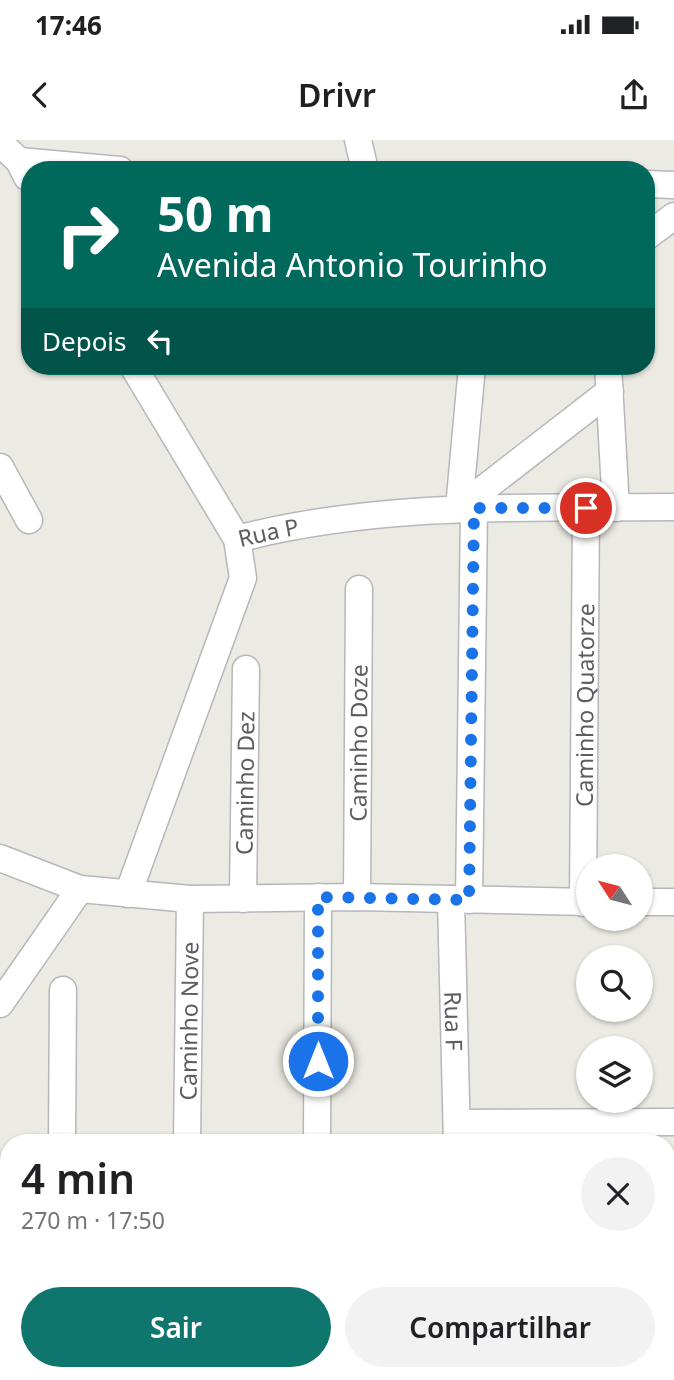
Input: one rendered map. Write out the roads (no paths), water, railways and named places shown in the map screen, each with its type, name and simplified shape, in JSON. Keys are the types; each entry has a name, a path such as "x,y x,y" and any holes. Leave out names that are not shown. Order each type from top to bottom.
{"street":[{"path":"358,140 363,161"},
{"path":"0,143 21,168"},
{"path":"655,184 674,185"},
{"path":"655,230 674,216"},
{"path":"138,375 236,539"},
{"name":"Rua F","path":"458,1133 467,508 472,375"},
{"path":"467,508 609,378"},
{"path":"609,378 616,508"},
{"path":"0,467 29,520"},
{"name":"Rua P","path":"128,894 243,578 236,539 276,529 467,508 674,508"},
{"name":"Caminho Quatorze","path":"585,854 586,508"},
{"name":"Caminho Doze","path":"357,897 359,589"},
{"name":"Caminho Dez","path":"243,899 246,670"},
{"path":"0,858 80,889 190,899 357,897 576,902"},
{"path":"0,1004 80,889"},
{"path":"317,1134 318,897"},
{"name":"Caminho Nove","path":"187,1134 190,899"},
{"path":"653,902 674,902"},
{"path":"62,1134 63,990"},
{"path":"458,1133 674,1122"}]}
